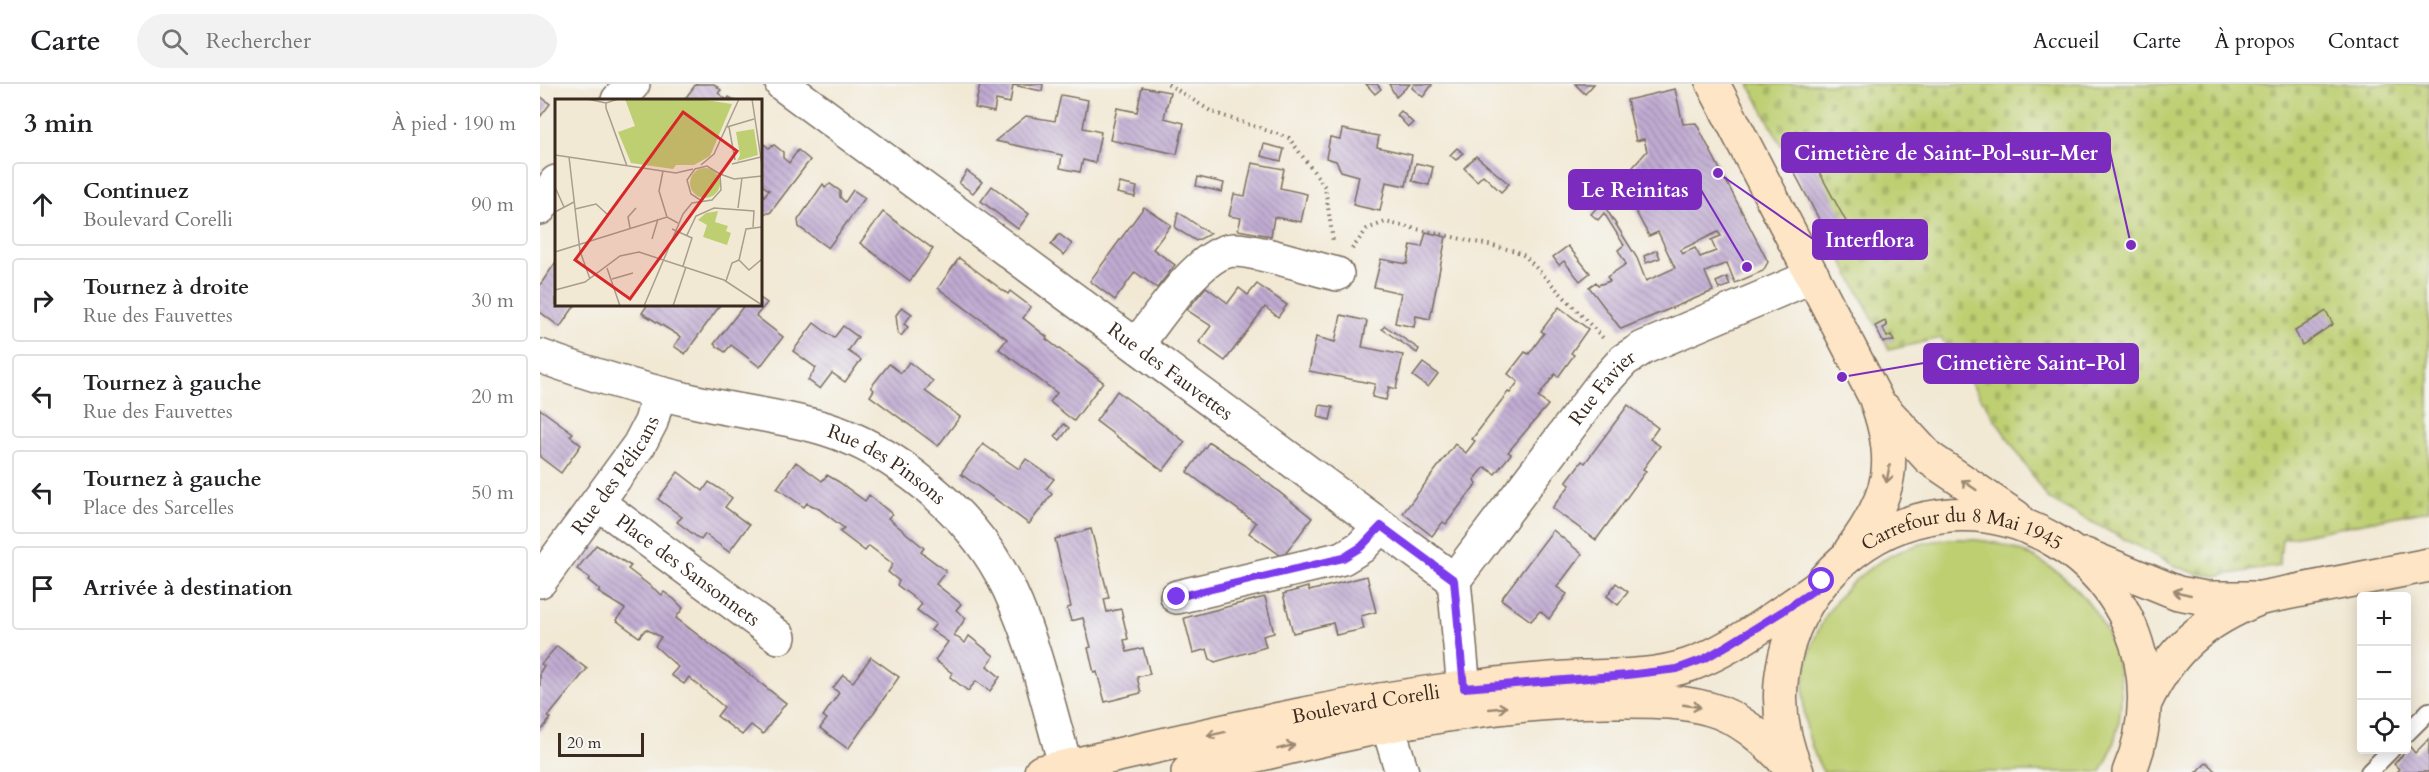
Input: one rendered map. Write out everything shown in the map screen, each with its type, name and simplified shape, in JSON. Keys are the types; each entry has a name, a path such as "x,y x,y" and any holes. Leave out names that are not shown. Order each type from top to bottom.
{"main road":[{"path":"1713,84 1875,397 1888,435 1888,476 1873,516 1847,556"},
{"path":"1875,397 1909,439 1929,458 2035,530"},
{"name":"Carrefour du 8 Mai 1945","path":"1795,772 1783,730 1781,677 1795,626 1817,588 1847,556 1891,529 1941,516 1993,518 2035,530 2065,547 2103,582 2123,611 2141,660 2145,703 2140,737 2129,771"},
{"path":"2065,547 2178,593 2206,598 2261,598 2429,565"},
{"name":"Boulevard Corelli","path":"1058,770 1384,712 1677,669 1716,652 1817,588"},
{"path":"2145,703 2159,673 2187,640 2228,612 2261,598"},
{"name":"Boulevard Corelli","path":"1465,700 1546,703 1659,702 1704,708 1729,717 1748,729 1777,753 1795,772"},
{"name":"Boulevard Corelli","path":"1188,772 1384,712"}],"street":[{"path":"619,99 633,84"},
{"name":"Rue des Fauvettes","path":"782,84 1454,580"},
{"path":"540,208 555,184"},
{"path":"1137,344 1202,265 1218,254 1243,251 1338,274"},
{"name":"Rue Favier","path":"1454,580 1602,384 1624,360 1653,344 1813,276"},
{"name":"Rue des Pinsons","path":"540,356 659,393 794,421 842,435 894,465 945,502 981,542 1009,591 1028,639 1058,770"},
{"name":"Rue des Pélicans","path":"540,581 642,440 655,412 659,393"},
{"name":"Place des Sansonnets","path":"598,502 779,637"},
{"path":"1177,597 1343,558 1361,547 1381,526"},
{"path":"1454,580 1465,700"},
{"path":"1384,712 1402,772"}],"lane":[{"path":"2411,729 2429,711"},
{"path":"2369,772 2387,754"}],"path":[{"path":"1168,84 1212,112 1289,138 1325,187 1338,274"},
{"path":"1338,274 1359,237 1376,225 1385,222 1508,248 1525,256 1624,360"}],"green space":[{"path":"1749,84 2429,84 2429,510 2282,539 2279,566 2217,576 2195,573 2175,566 2048,499 1941,338 1889,350"},
{"path":"1948,539 1993,543 2033,557 2067,580 2094,611 2113,647 2121,687 2117,729 2101,772 1823,772 1808,733 1803,694 1809,657 1823,622 1844,591 1873,566 1908,548"}],"building":[{"path":"696,84 714,84 721,90 718,93 726,99 685,99"},
{"path":"980,84 1043,84 1042,91 1013,85 1010,103 996,100 994,112 975,108"},
{"path":"1366,84 1377,84 1381,89 1375,94"},
{"path":"1389,84 1410,84 1396,97"},
{"path":"1414,84 1432,85 1423,97 1412,88"},
{"path":"1575,84 1594,84 1585,94"},
{"path":"1142,87 1170,92 1164,118 1184,123 1177,154 1110,140 1117,108 1137,112"},
{"path":"1675,89 1683,124 1696,123 1768,262 1763,271 1735,283 1727,263 1705,272 1713,291 1621,329 1589,287 1596,282 1598,285 1610,281 1607,277 1626,264 1618,250 1624,245 1604,213 1598,220 1591,214 1601,203 1588,192 1605,173 1618,184 1602,202 1637,258 1646,281 1675,268 1658,232 1649,236 1620,182 1647,151 1644,139 1636,141 1627,100","holes":["1718,232 1721,236 1711,240 1716,251 1700,257 1695,248 1682,254 1680,250"]},
{"path":"1061,95 1088,100 1083,128 1101,132 1095,163 1083,160 1080,172 1060,168 1062,155 995,141 1026,116 1055,121"},
{"path":"540,96 550,104 540,117"},
{"path":"1401,111 1413,123 1408,127 1397,115"},
{"path":"1342,129 1379,136 1377,147 1412,155 1406,186 1386,182 1380,211 1353,205 1359,176 1341,171 1336,161 1326,158 1330,137 1340,139"},
{"path":"1797,131 1849,227 1855,223 1866,242 1839,257 1784,153"},
{"path":"762,143 769,148 774,145 783,152 783,158 789,163 798,150 810,160 770,213 765,213 762,211 762,199 769,190 762,185"},
{"path":"1264,144 1284,149 1281,161 1261,156"},
{"path":"1457,148 1463,153 1456,160 1450,155"},
{"path":"1476,156 1509,184 1501,192 1483,175 1477,181 1464,168"},
{"path":"1252,163 1284,169 1280,188 1307,194 1301,222 1274,217 1271,236 1238,230 1241,218 1229,216 1234,194 1245,196"},
{"path":"1416,163 1433,167 1429,185 1412,181"},
{"path":"967,171 982,182 973,193 959,183"},
{"path":"1198,177 1224,183 1222,192 1196,186"},
{"path":"1120,183 1137,187 1135,197 1117,193"},
{"path":"823,184 825,187 830,184 840,191 840,197 845,202 853,190 865,198 828,248 799,227 798,220"},
{"path":"992,186 1029,214 1018,229 981,201"},
{"path":"1144,207 1171,225 1153,249 1175,265 1157,288 1135,272 1115,300 1090,281"},
{"path":"883,212 933,249 910,281 860,243"},
{"path":"1178,212 1210,234 1196,241 1175,228"},
{"path":"1426,232 1446,237 1430,319 1416,316 1414,327 1395,323 1401,293 1374,287 1381,259 1407,264 1411,245 1422,247"},
{"path":"1059,234 1072,244 1064,255 1051,245"},
{"path":"1568,246 1590,273 1580,281 1564,261 1559,265 1553,257"},
{"path":"1657,250 1660,258 1646,263 1644,256"},
{"path":"959,258 1008,294 1010,291 1031,307 1023,318 1047,337 1046,339 1103,382 1074,421 1050,402 1057,393 999,349 1007,339 938,288"},
{"path":"555,263 555,306 575,306 560,327 540,312 540,285"},
{"path":"1727,277 1730,285 1719,289 1716,282"},
{"path":"1257,284 1287,305 1278,317 1265,307 1225,361 1199,342 1211,326 1187,310 1206,287 1228,303 1239,288 1248,295"},
{"path":"762,299 767,303 756,316 783,337 760,367 731,345 725,352 714,344 743,306 762,306"},
{"path":"647,306 720,306 685,354 674,346 681,337 642,313"},
{"path":"902,307 912,314 904,324 908,327 901,336 898,333 896,315"},
{"path":"1559,307 1588,329 1571,353 1574,355 1558,377 1555,374 1538,397 1548,405 1508,452 1511,454 1495,474 1485,467 1474,480 1477,483 1446,524 1443,522 1432,536 1403,513 1455,444 1466,453 1475,441 1472,439 1518,382 1508,374 1525,352 1529,354 1544,333 1541,331"},
{"path":"2326,311 2333,324 2302,345 2295,331"},
{"path":"1341,315 1367,321 1362,347 1403,355 1396,389 1389,387 1386,400 1372,397 1375,384 1309,371 1316,337 1335,342"},
{"path":"1885,321 1887,326 1883,328 1887,337 1891,335 1894,341 1883,342 1875,326"},
{"path":"814,323 834,338 843,326 858,337 848,351 861,360 845,382 832,373 820,389 808,380 816,368 793,351"},
{"path":"1385,326 1419,349 1417,353 1382,329"},
{"path":"909,362 933,381 925,391 960,417 938,446 870,396 874,390 871,387 889,364 901,373"},
{"path":"1423,363 1438,374 1428,387 1413,376"},
{"path":"1117,391 1185,442 1163,471 1096,421"},
{"path":"1320,405 1333,407 1330,420 1318,417"},
{"path":"1628,405 1658,428 1650,439 1660,446 1643,469 1646,471 1596,540 1552,508 1570,485 1566,482 1582,461 1585,463"},
{"path":"540,409 573,433 570,436 581,445 561,473 540,457"},
{"path":"1064,424 1069,428 1060,440 1055,436"},
{"path":"1209,442 1245,465 1312,518 1283,557 1249,533 1256,523 1187,472"},
{"path":"983,444 1019,469 1026,459 1054,479 1046,489 1052,494 1029,524 961,474"},
{"path":"796,462 822,481 827,475 865,501 869,495 892,514 888,518 924,548 921,552 946,571 936,584 961,604 956,610 966,618 954,635 965,643 969,636 994,656 987,666 1000,677 990,691 976,681 968,691 950,677 952,673 935,660 948,642 931,630 936,624 917,610 922,604 897,585 899,581 888,572 893,564 869,546 865,551 840,532 844,528 819,509 807,503 804,507 777,488"},
{"path":"678,472 703,491 709,482 732,498 725,507 749,525 729,552 705,534 701,540 677,522 682,517 658,499"},
{"path":"1091,529 1109,598 1104,599 1107,612 1121,609 1128,639 1124,640 1127,652 1143,648 1150,674 1137,677 1141,693 1105,702 1097,672 1094,673 1088,648 1091,647 1083,618 1071,621 1067,608 1071,607 1055,539"},
{"path":"1553,530 1582,554 1557,587 1567,594 1549,619 1540,611 1531,621 1501,599"},
{"path":"596,545 631,566 628,569 662,595 664,592 674,599 683,608 676,618 786,703 763,734 751,725 742,735 717,716 724,707 689,677 684,684 671,675 678,667 655,646 661,637 646,629 639,637 616,620 625,609 598,592 600,590 588,580 590,578 577,569"},
{"path":"1367,576 1376,612 1361,616 1364,629 1336,635 1333,623 1293,633 1283,594 1308,587 1309,591"},
{"path":"1616,583 1628,592 1618,605 1607,596"},
{"path":"1265,597 1274,633 1263,636 1266,647 1215,662 1210,659 1207,649 1193,653 1184,618"},
{"path":"557,646 587,669 548,717 551,718 540,732 540,672 544,666 541,664"},
{"path":"871,657 899,677 848,749 820,728 827,719 823,716 839,693 833,688 843,675 853,682"},
{"path":"2429,739 2429,772 2396,772 2399,769 2394,764 2403,754 2411,754 2411,748 2415,753"},
{"path":"2207,762 2217,772 2197,772"}],"place":[{"name":"Interflora","path":"1718,173"},
{"name":"Cimetière de Saint-Pol-sur-Mer","path":"2131,245"},
{"name":"Le Reinitas","path":"1747,267"},
{"name":"Cimetière Saint-Pol","path":"1842,377"}],"route":[{"path":"1177,597 1343,558 1361,547 1381,526 1454,580 1464,688 1677,669 1704,659 1728,645 1817,588 1822,581"}]}
